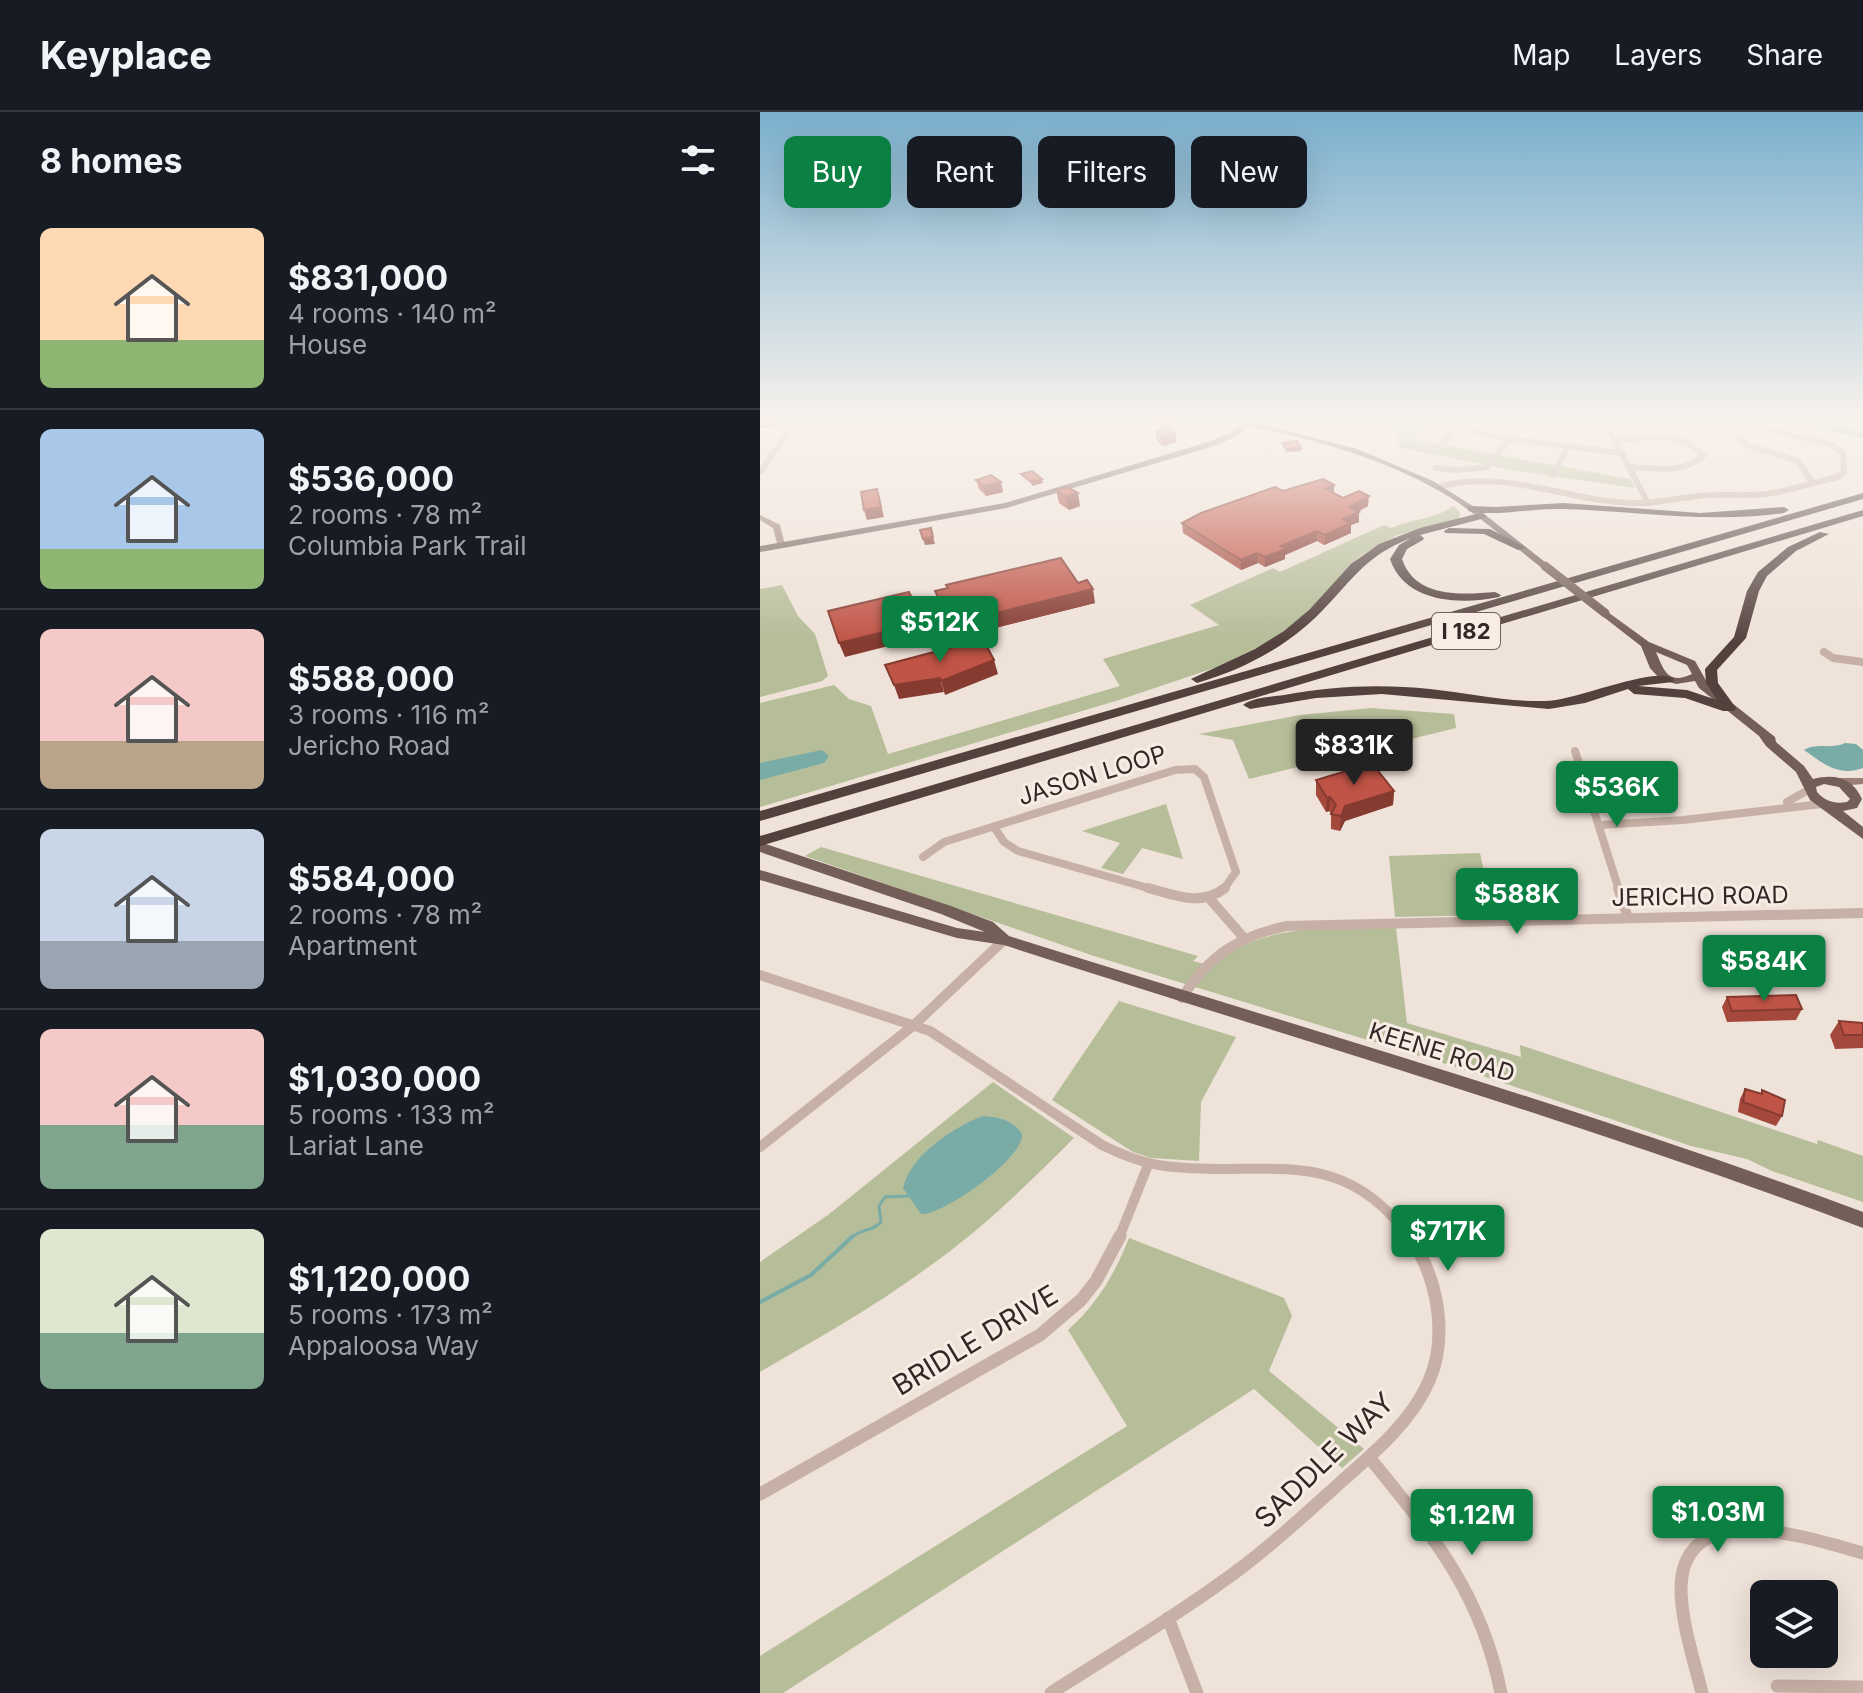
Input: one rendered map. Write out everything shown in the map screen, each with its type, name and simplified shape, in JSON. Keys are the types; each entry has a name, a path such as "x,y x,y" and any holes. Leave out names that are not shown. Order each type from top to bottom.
{"highway":[{"path":"957,759 992,743 1125,703 1236,664 1293,631 1362,560 1380,547 1476,512 1562,506 1673,517 1726,517 1854,496"},
{"name":"I 182","path":"760,816 1857,496"},
{"name":"I 182","path":"760,841 1863,513"},
{"path":"1729,708 1710,676 1714,665 1732,649 1743,633 1755,586 1770,565 1807,541 1863,520"},
{"path":"1522,548 1486,531 1438,533 1407,544 1397,556 1396,565 1402,576 1423,589 1466,597 1527,590 1595,574"},
{"path":"1698,673 1707,661 1732,649"},
{"path":"1069,749 1252,705 1323,693 1402,691 1551,705 1578,702 1648,679 1672,680"},
{"path":"1614,692 1642,689 1671,691 1729,708"}],"main road":[{"path":"760,549 1006,505 1037,496"},
{"path":"1451,496 1645,644 1689,661 1703,686 1764,737 1850,787 1858,798 1863,822"},
{"path":"1645,644 1654,658 1656,670 1729,708"},
{"path":"1672,680 1688,681 1698,673"},
{"path":"1764,737 1777,752 1803,772 1813,797 1863,834"},
{"path":"1810,787 1820,780 1836,781"},
{"path":"1826,805 1847,807 1858,798"},
{"name":"KEENE ROAD","path":"760,847 988,926 1004,940"},
{"name":"KEENE ROAD","path":"760,875 957,933 1004,940 1520,1101 1863,1220"}],"street":[{"path":"1583,496 1648,503 1700,496"},
{"path":"1644,496 1648,503"},
{"path":"760,517 777,527 781,545"},
{"path":"1824,652 1833,658 1863,662"},
{"path":"1575,751 1628,918"},
{"name":"JASON LOOP","path":"923,857 944,842 1175,770 1194,769 1204,777 1235,866 1233,878 1225,890 1209,898 1184,898 1028,855 1004,842 994,827"},
{"path":"1836,781 1863,781"},
{"path":"1749,813 1791,800 1810,787"},
{"path":"1599,825 1671,822 1802,803 1826,805"},
{"path":"1209,898 1244,938"},
{"name":"JERICHO ROAD","path":"1182,998 1207,961 1244,938 1272,929 1302,925 1863,913"},
{"path":"760,1147 914,1025 1004,940"},
{"name":"SADDLE WAY","path":"760,975 930,1031 1116,1154 1148,1165 1174,1169 1289,1167 1341,1180 1366,1194 1408,1234 1422,1257 1433,1287 1438,1320 1436,1363 1414,1408 1391,1437 1252,1560 1051,1693"},
{"name":"BRIDLE DRIVE","path":"760,1494 1040,1335 1071,1312 1091,1292 1108,1263 1148,1165"},
{"path":"1369,1457 1444,1552 1469,1590 1493,1651 1501,1693"},
{"path":"1702,1693 1683,1600 1682,1578 1688,1557 1700,1543 1730,1530 1745,1530 1863,1553"},
{"path":"1168,1618 1197,1693"},
{"path":"1777,1686 1832,1690 1863,1687"}],"green space":[{"path":"1454,506 1460,512 1459,519 1398,535 1376,546 1359,557 1312,607 1275,639 1217,667 1119,700 760,807 760,703 834,685 849,699 871,706 888,754 1120,686 1103,659 1219,625 1190,605 1273,568 1280,572 1384,525 1391,528 1439,514"},
{"path":"782,585 798,616 815,634 828,676 822,681 760,697 760,589"},
{"path":"1371,708 1454,714 1456,728 1249,779 1233,740 1199,734 1300,715"},
{"path":"1166,804 1183,859 1142,848 1123,874 1101,868 1120,843 1082,831"},
{"path":"821,847 1198,956 1193,961 1212,966 1232,951 1276,934 1299,930 1396,928 1407,1023 1521,1057 1520,1045 1817,1144 1818,1140 1863,1156 1863,1202 1772,1171 1747,1159 1691,1146 1459,1068 1094,956 805,856"},
{"path":"1480,853 1494,915 1395,917 1389,856"},
{"path":"1119,1001 1236,1037 1201,1102 1199,1161 1151,1158 1133,1152 1052,1100"},
{"path":"993,1082 1074,1138 1004,1206 947,1253 866,1309 760,1372 760,1262 828,1215"},
{"path":"1129,1238 1284,1298 1292,1316 1269,1371 1364,1449 1342,1468 1254,1389 783,1693 760,1693 760,1656 1127,1426 1068,1330 1104,1288"}],"water":[{"path":"1856,744 1863,750 1863,768 1839,770 1804,750 1835,746"},
{"path":"822,750 829,756 824,763 760,780 760,763"},
{"path":"983,1116 1000,1118 1014,1125 1022,1134 1019,1144 1010,1157 981,1183 947,1205 921,1214 903,1188 907,1176 934,1144"}],"building":[{"path":"862,496 879,496 881,507 864,510"},
{"path":"1250,496 1369,496 1349,507 1359,512 1343,519 1351,523 1325,535 1317,531 1281,546 1285,549 1265,557 1257,553 1241,560 1182,523"},
{"path":"931,528 933,537 923,539 920,530"},
{"path":"1061,558 1078,583 1087,580 1093,589 964,621 957,608 945,611 935,591 948,588 946,585"},
{"path":"909,592 924,622 839,643 828,611"},
{"path":"983,639 994,660 941,681 940,678 894,685 885,665"},
{"path":"1363,766 1365,769 1374,766 1394,791 1345,806 1341,816 1331,814 1336,805 1330,797 1327,798 1316,780"},
{"path":"1796,995 1802,1009 1732,1011 1727,997"},
{"path":"1839,1021 1863,1023 1863,1035 1844,1035"},
{"path":"1745,1089 1762,1094 1762,1090 1785,1100 1782,1116 1743,1102"}],"waterway":[{"path":"851,1238 881,1222 879,1206 885,1197 908,1196"},
{"path":"760,1302 811,1275 853,1236"}]}
